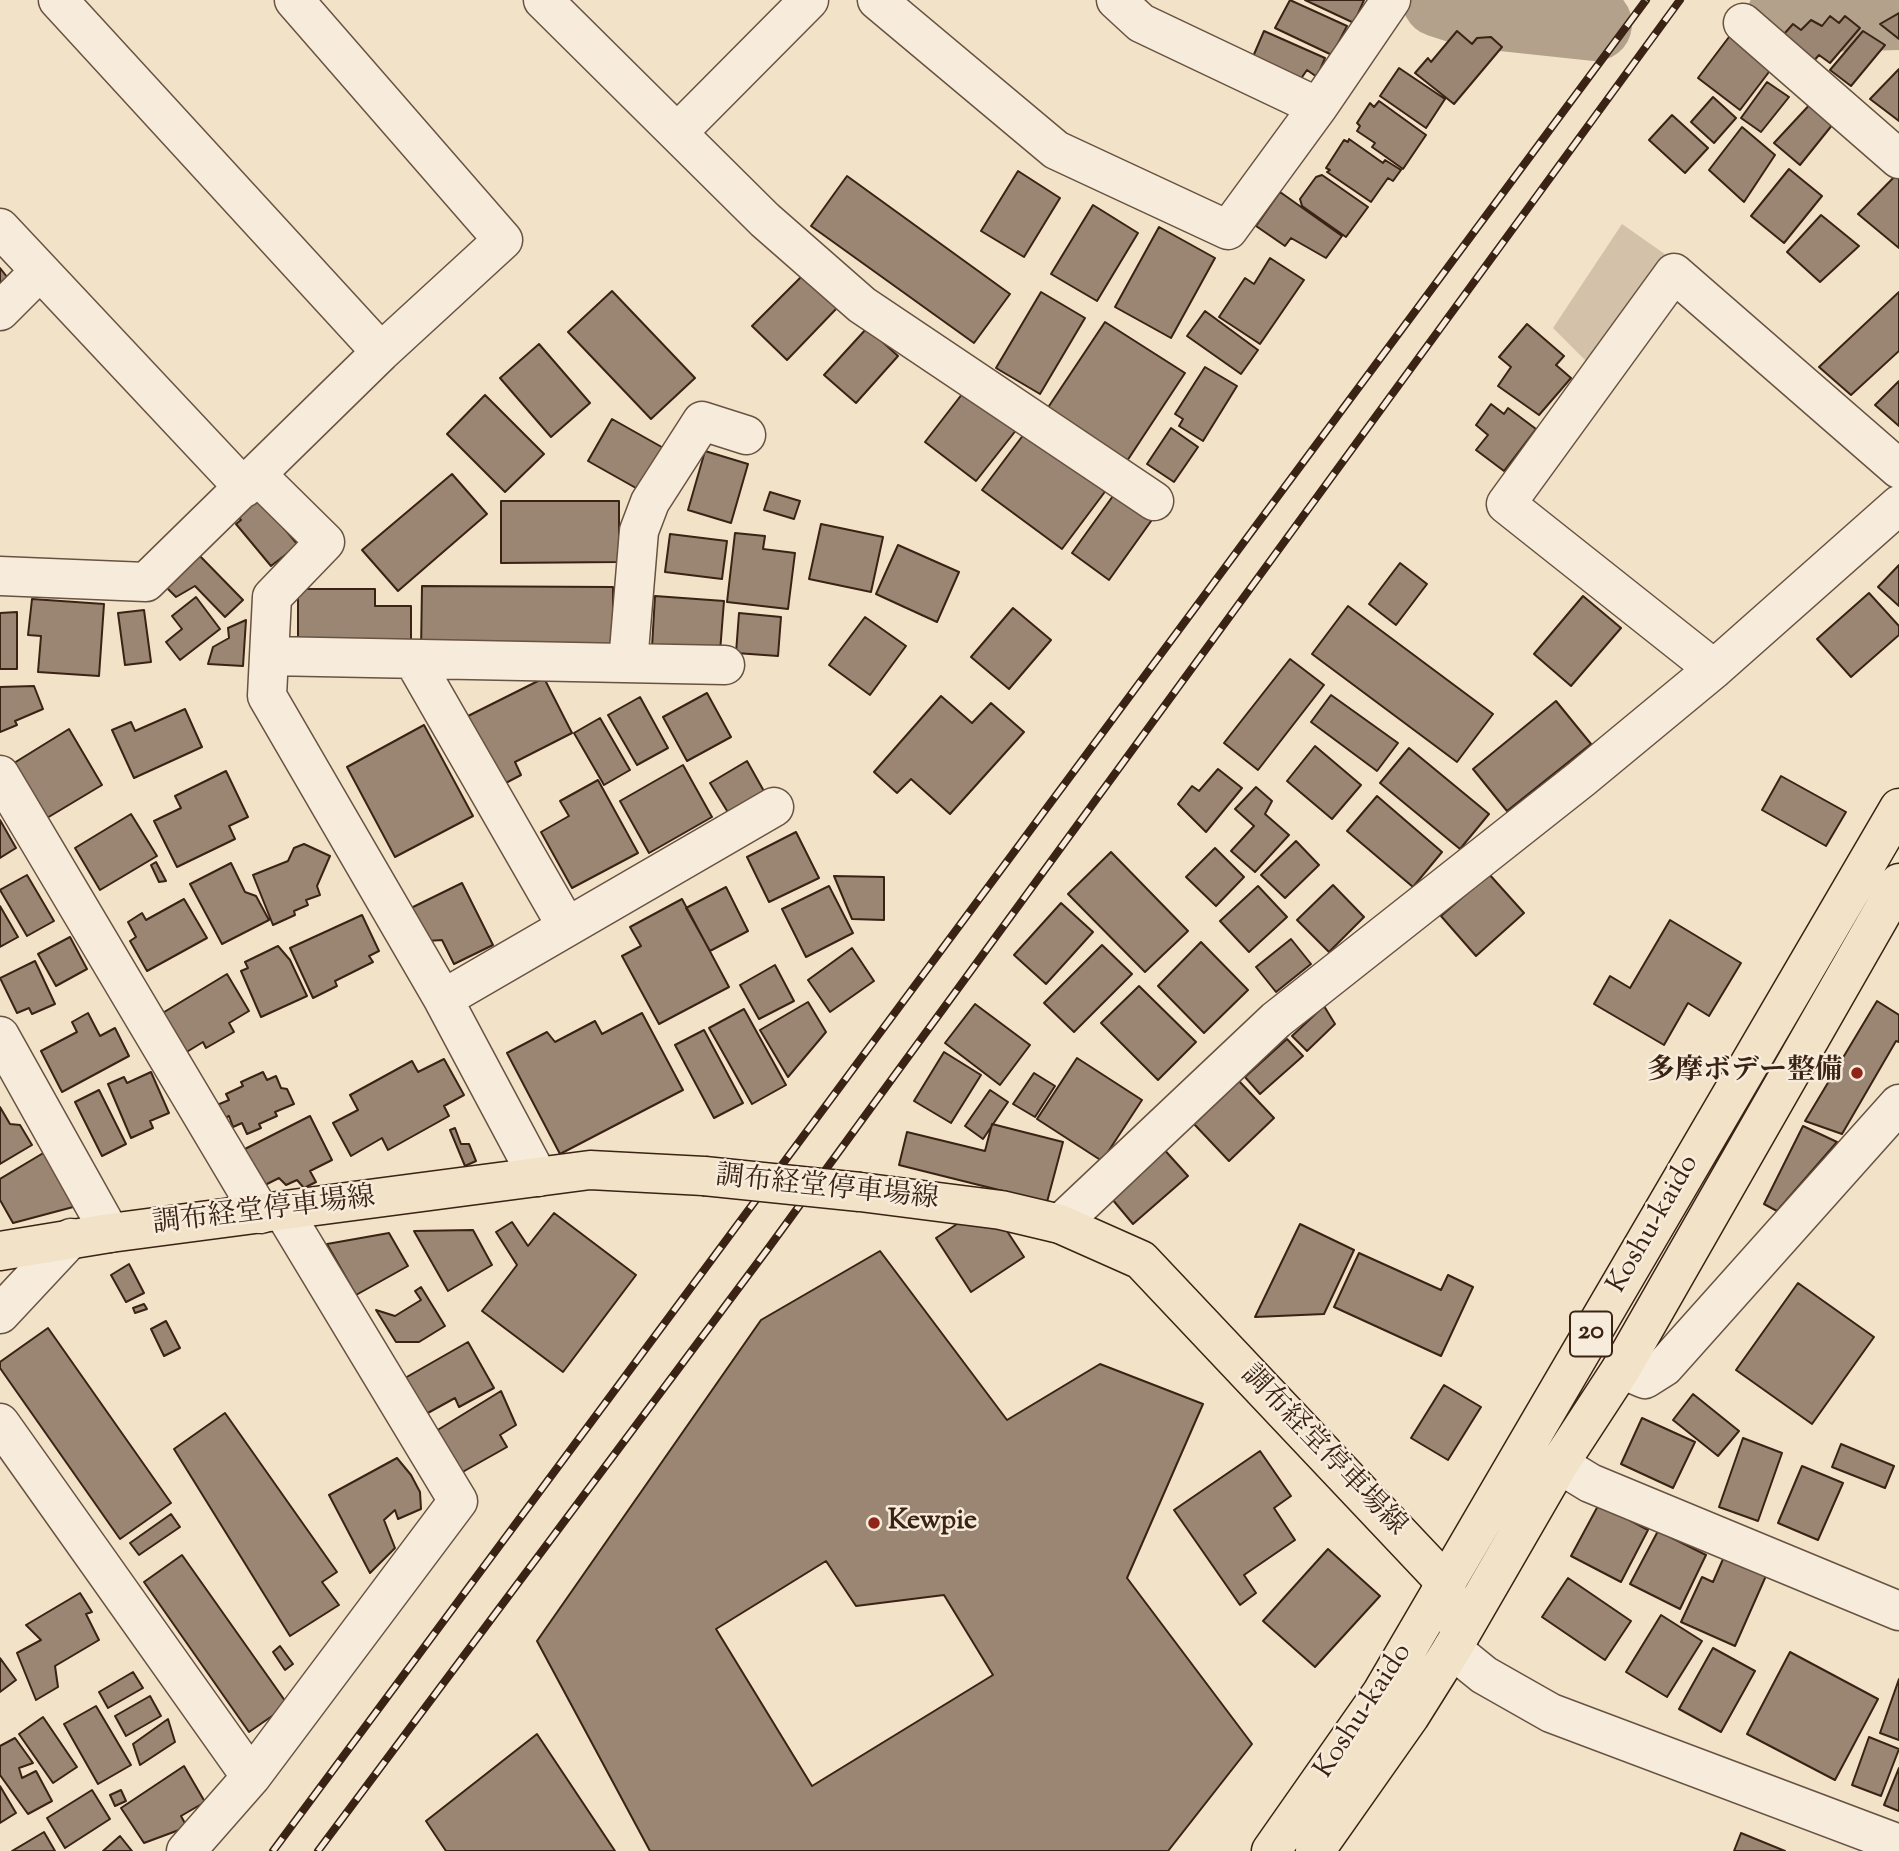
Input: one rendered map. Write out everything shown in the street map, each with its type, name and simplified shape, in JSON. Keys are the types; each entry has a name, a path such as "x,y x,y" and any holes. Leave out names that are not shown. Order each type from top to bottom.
{"main road":[{"name":"Koshu-kaido","path":"1271,1851 1381,1694 1899,808"},
{"name":"Koshu-kaido","path":"1315,1851 1410,1716 1452,1648 1559,1464 1620,1369 1899,883"},
{"name":"調布経堂停車場線","path":"0,1251 71,1238 590,1170 704,1176 1001,1210 1060,1224 1141,1260 1446,1583"},
{"path":"1446,1583 1452,1648"}],"street":[{"path":"58,0 381,352"},
{"path":"0,576 146,582 381,352 503,240 293,0"},
{"path":"543,0 765,220 862,305 1154,501"},
{"path":"678,132 808,0"},
{"path":"877,0 1056,150 1228,230 1318,107 1386,7"},
{"path":"1116,0 1141,23 1318,107"},
{"path":"1743,23 1899,159"},
{"path":"0,228 250,482 324,542 272,597 267,696 443,999 538,1177"},
{"path":"0,311 40,271"},
{"path":"1714,669 1506,504 1674,273 1899,469"},
{"path":"628,663 639,531 650,502 702,421 746,435"},
{"path":"1060,1224 1276,1020 1581,779 1714,669 1899,505"},
{"path":"269,656 725,665"},
{"path":"413,659 567,927"},
{"path":"0,775 272,1213 458,1502 251,1777 186,1851"},
{"path":"443,999 774,807"},
{"path":"0,1036 110,1233"},
{"path":"1620,1369 1645,1379 1664,1367 1899,1104"},
{"path":"0,1314 71,1238"},
{"path":"0,1423 251,1777"},
{"path":"1559,1464 1590,1483 1899,1611"},
{"path":"1452,1648 1484,1675 1551,1713 1899,1844"}],"shaded area":[{"path":"1622,224 1669,257 1591,366 1553,328"}],"building":[{"path":"1290,0 1347,26 1332,55 1275,28"},
{"path":"1305,0 1364,0 1354,23"},
{"path":"1899,13 1899,39 1880,24"},
{"path":"1830,16 1839,23 1845,16 1860,28 1830,63 1819,55 1806,70 1776,43 1793,24 1801,30 1811,20 1822,26"},
{"path":"1264,31 1325,58 1317,77 1307,70 1300,80 1252,59"},
{"path":"1457,31 1472,44 1477,38 1491,37 1502,47 1454,104 1415,73 1428,58 1431,62"},
{"path":"1863,31 1885,45 1851,86 1830,70"},
{"path":"1732,33 1772,68 1740,110 1698,78"},
{"path":"1399,68 1445,99 1426,128 1380,96"},
{"path":"1899,69 1899,121 1870,99"},
{"path":"1767,82 1789,97 1761,132 1741,118"},
{"path":"1713,97 1736,118 1714,143 1691,122"},
{"path":"1814,100 1837,119 1800,165 1774,143"},
{"path":"1379,101 1426,135 1403,169 1372,147 1375,143 1357,131 1360,126 1357,123 1370,103 1374,107"},
{"path":"1672,115 1708,148 1685,173 1649,140"},
{"path":"1742,127 1775,155 1744,202 1709,170"},
{"path":"1349,139 1383,163 1385,160 1401,170 1393,181 1388,178 1371,202 1327,172 1330,170 1326,168 1344,140 1348,142"},
{"path":"1789,169 1822,196 1784,243 1751,216"},
{"path":"1018,171 1060,198 1024,257 981,231"},
{"path":"1899,172 1899,248 1858,214"},
{"path":"1322,175 1368,207 1346,237 1302,206 1300,199 1316,177"},
{"path":"847,176 1010,294 974,343 811,226"},
{"path":"1280,192 1342,236 1326,258 1291,238 1285,246 1256,226"},
{"path":"1093,205 1138,233 1097,301 1051,274"},
{"path":"1821,215 1859,246 1820,282 1787,252"},
{"path":"1159,227 1215,258 1171,338 1115,307"},
{"path":"1270,258 1304,280 1260,344 1219,317 1245,278 1254,284"},
{"path":"0,268 11,282 0,292"},
{"path":"803,275 837,308 787,360 752,326"},
{"path":"612,291 695,378 651,419 568,332"},
{"path":"1041,292 1085,318 1040,394 996,368"},
{"path":"1899,292 1899,351 1851,395 1819,367"},
{"path":"1205,311 1258,350 1241,374 1187,336"},
{"path":"1105,322 1185,373 1127,461 1047,409"},
{"path":"1527,324 1564,356 1556,365 1571,378 1539,415 1498,386 1511,367 1499,357"},
{"path":"867,328 898,356 856,403 824,375"},
{"path":"539,344 590,403 551,437 500,378"},
{"path":"1205,367 1237,386 1203,441 1179,426 1183,419 1175,414"},
{"path":"1899,381 1899,426 1875,405"},
{"path":"966,389 1017,429 976,481 925,442"},
{"path":"485,395 544,454 505,492 447,434"},
{"path":"1491,404 1504,414 1508,408 1536,429 1504,471 1476,450 1488,435 1476,425"},
{"path":"612,419 667,450 643,492 588,461"},
{"path":"1171,428 1198,447 1174,482 1147,464"},
{"path":"1027,430 1107,489 1062,549 982,490"},
{"path":"705,451 748,464 731,523 688,510"},
{"path":"452,474 487,514 398,591 362,550"},
{"path":"1118,489 1154,517 1109,580 1072,553"},
{"path":"253,491 298,545 271,566 236,524 241,520 231,508"},
{"path":"770,492 800,501 794,519 764,510"},
{"path":"501,501 619,501 619,562 501,563"},
{"path":"821,524 883,537 871,592 809,579"},
{"path":"735,533 765,536 763,549 795,553 788,609 727,602"},
{"path":"670,534 727,541 722,579 665,572"},
{"path":"898,545 959,572 937,622 876,594"},
{"path":"196,552 243,600 225,617 195,586 176,597 163,584"},
{"path":"1400,563 1427,584 1396,625 1369,604"},
{"path":"1899,565 1899,606 1878,587"},
{"path":"422,586 613,587 613,653 421,652"},
{"path":"298,589 375,589 375,606 411,606 411,644 298,644"},
{"path":"1869,593 1899,626 1899,635 1851,677 1817,639"},
{"path":"655,596 724,601 720,652 652,647"},
{"path":"1583,596 1621,628 1571,686 1534,654"},
{"path":"196,597 220,629 180,660 166,642 182,629 172,616"},
{"path":"32,599 104,604 99,676 38,672 41,636 28,635"},
{"path":"1348,606 1493,714 1457,762 1312,654"},
{"path":"1013,608 1051,640 1009,689 971,657"},
{"path":"144,610 151,662 125,665 118,613"},
{"path":"17,612 17,669 0,669 0,613"},
{"path":"739,613 781,617 778,656 736,653"},
{"path":"865,617 906,646 870,695 829,665"},
{"path":"246,620 243,666 208,664 213,647 229,638 228,628"},
{"path":"1290,659 1324,685 1258,770 1224,743"},
{"path":"544,678 572,733 515,762 521,775 500,786 466,717"},
{"path":"34,686 43,709 15,721 17,725 0,732 0,687"},
{"path":"707,693 731,737 687,761 663,717"},
{"path":"1331,695 1398,743 1377,771 1311,722"},
{"path":"941,696 972,723 991,703 1024,732 950,814 911,779 897,793 874,772"},
{"path":"640,697 668,748 637,765 608,715"},
{"path":"1556,701 1591,744 1507,811 1473,769"},
{"path":"185,709 202,747 134,778 112,730 131,722 135,731"},
{"path":"600,718 630,770 604,785 574,733"},
{"path":"424,725 473,816 395,857 347,767"},
{"path":"69,729 102,785 47,818 14,763"},
{"path":"1315,746 1361,785 1332,819 1287,781"},
{"path":"1409,748 1489,814 1460,849 1380,783"},
{"path":"747,761 765,793 729,814 710,783"},
{"path":"683,765 712,817 649,853 620,801"},
{"path":"1218,769 1242,788 1206,832 1178,804 1192,786 1199,791"},
{"path":"226,771 248,817 229,826 235,839 177,867 154,821 181,808 175,796"},
{"path":"1781,776 1846,812 1826,846 1762,810"},
{"path":"598,780 638,853 572,888 541,832 569,816 560,801"},
{"path":"1256,787 1272,801 1265,814 1289,835 1255,872 1231,851 1254,826 1235,809"},
{"path":"1377,796 1442,852 1413,887 1347,831"},
{"path":"131,814 157,856 100,890 75,848"},
{"path":"0,820 16,848 0,858"},
{"path":"796,832 819,878 769,902 747,857"},
{"path":"1296,841 1319,865 1285,898 1261,875"},
{"path":"304,844 330,856 317,886 320,895 306,900 308,905 294,911 295,915 273,925 253,875 288,861 294,848"},
{"path":"1215,848 1244,877 1216,906 1186,877"},
{"path":"1111,852 1188,931 1145,972 1068,894"},
{"path":"156,862 166,881 159,882 151,865"},
{"path":"231,863 245,892 256,896 269,920 222,944 190,884"},
{"path":"1489,874 1524,913 1476,956 1441,916"},
{"path":"27,875 54,921 27,936 0,890"},
{"path":"834,876 884,877 884,920 852,919"},
{"path":"462,883 493,945 454,964 442,940 427,941 411,908"},
{"path":"1333,885 1364,917 1329,952 1297,920"},
{"path":"829,886 853,933 806,957 782,909"},
{"path":"1258,886 1287,917 1249,952 1220,921"},
{"path":"726,887 748,931 710,951 686,908"},
{"path":"184,899 207,938 147,971 130,941 136,937 128,922 142,913 146,920"},
{"path":"682,899 729,987 659,1024 622,956 641,946 630,927"},
{"path":"1061,903 1093,932 1046,984 1014,955"},
{"path":"0,906 18,937 0,947"},
{"path":"362,915 379,951 369,956 373,962 335,981 337,986 313,998 290,948"},
{"path":"1670,920 1741,963 1709,1016 1688,1003 1664,1045 1594,1004 1610,976 1630,988"},
{"path":"70,937 87,969 56,986 38,954"},
{"path":"1291,939 1311,964 1276,992 1256,967"},
{"path":"1201,942 1248,990 1204,1033 1158,986"},
{"path":"1102,945 1132,974 1074,1032 1044,1003"},
{"path":"278,946 290,960 307,996 261,1017 241,971 248,968 245,962"},
{"path":"852,948 874,981 830,1012 808,980"},
{"path":"35,961 55,1004 32,1014 29,1008 17,1013 0,978"},
{"path":"775,965 794,1001 759,1019 740,985"},
{"path":"227,974 249,1011 229,1023 234,1032 206,1048 203,1042 180,1056 156,1017"},
{"path":"1139,986 1196,1042 1158,1080 1101,1023"},
{"path":"1877,1001 1899,1015 1899,1042 1896,1041 1842,1134 1805,1121"},
{"path":"808,1002 826,1032 788,1077 760,1030"},
{"path":"975,1004 1030,1045 1000,1085 945,1043"},
{"path":"1324,1006 1335,1024 1307,1051 1292,1036"},
{"path":"744,1009 786,1085 752,1104 709,1028"},
{"path":"88,1013 100,1036 115,1028 129,1056 62,1092 41,1051 77,1032 72,1022"},
{"path":"642,1013 683,1090 560,1154 507,1053 547,1032 555,1042 595,1021 602,1034"},
{"path":"704,1030 743,1103 714,1118 675,1045"},
{"path":"1287,1039 1303,1056 1260,1094 1245,1077"},
{"path":"944,1052 981,1075 951,1123 914,1101"},
{"path":"1077,1058 1142,1100 1102,1161 1037,1119"},
{"path":"444,1059 464,1095 444,1106 449,1116 388,1150 382,1138 351,1156 333,1123 358,1110 350,1095 412,1061 418,1072"},
{"path":"151,1072 169,1113 150,1121 153,1128 131,1138 108,1084 124,1077 127,1083"},
{"path":"263,1072 267,1080 276,1076 281,1088 287,1089 294,1104 275,1112 277,1116 259,1124 261,1128 247,1134 242,1123 233,1127 229,1116 223,1119 217,1105 229,1100 226,1094 243,1086 241,1082"},
{"path":"1034,1073 1055,1086 1035,1117 1013,1104"},
{"path":"1239,1081 1274,1118 1229,1161 1194,1124"},
{"path":"99,1090 126,1144 102,1156 75,1102"},
{"path":"990,1090 1008,1102 983,1139 965,1126"},
{"path":"0,1107 10,1124 20,1125 32,1145 0,1164"},
{"path":"310,1116 332,1160 310,1171 316,1182 304,1188 297,1180 286,1185 279,1178 259,1188 241,1151"},
{"path":"992,1124 1063,1142 1047,1202 899,1165 907,1132 985,1151"},
{"path":"1803,1126 1837,1142 1777,1211 1764,1204"},
{"path":"455,1128 461,1144 469,1144 476,1161 465,1166 450,1130"},
{"path":"1161,1146 1188,1176 1133,1224 1107,1193"},
{"path":"45,1152 77,1206 13,1223 0,1200 0,1179"},
{"path":"554,1213 636,1275 563,1372 482,1311 517,1265 496,1232 512,1222 528,1246"},
{"path":"966,1218 1005,1228 1024,1257 971,1292 936,1238"},
{"path":"1300,1224 1354,1250 1324,1314 1255,1317"},
{"path":"473,1230 492,1265 448,1291 414,1231"},
{"path":"389,1233 408,1266 356,1295 327,1244"},
{"path":"880,1251 1007,1420 1100,1364 1203,1404 1127,1578 1252,1744 1168,1851 650,1851 537,1641 761,1320","holes":["826,1561 856,1606 944,1595 993,1675 812,1786 716,1629"]},
{"path":"1359,1253 1441,1290 1448,1275 1473,1287 1441,1356 1334,1307"},
{"path":"129,1264 144,1293 126,1302 111,1275"},
{"path":"1798,1283 1874,1337 1812,1424 1736,1370"},
{"path":"421,1287 445,1326 419,1342 396,1342 376,1310 395,1316 421,1300 415,1291"},
{"path":"144,1304 147,1309 135,1313 133,1308"},
{"path":"166,1321 180,1348 164,1356 151,1329"},
{"path":"48,1328 171,1503 120,1539 0,1368 0,1362"},
{"path":"468,1342 494,1388 459,1407 455,1398 426,1414 405,1378"},
{"path":"1444,1385 1481,1407 1448,1460 1411,1438"},
{"path":"501,1391 516,1425 500,1435 507,1447 459,1474 436,1431"},
{"path":"1693,1394 1739,1431 1718,1456 1673,1420"},
{"path":"225,1413 337,1572 322,1582 339,1605 290,1636 174,1449"},
{"path":"1642,1418 1695,1442 1673,1488 1621,1464"},
{"path":"1743,1438 1782,1453 1758,1521 1719,1507"},
{"path":"1841,1444 1894,1466 1885,1488 1832,1467"},
{"path":"1260,1451 1291,1496 1274,1508 1295,1540 1244,1575 1256,1593 1240,1605 1174,1510"},
{"path":"397,1458 420,1492 421,1509 398,1519 395,1510 384,1520 395,1548 370,1573 329,1495"},
{"path":"1802,1466 1843,1483 1818,1540 1778,1523"},
{"path":"1599,1504 1648,1530 1621,1582 1571,1556"},
{"path":"171,1514 180,1527 139,1555 130,1543"},
{"path":"1658,1531 1706,1555 1680,1609 1630,1584"},
{"path":"1328,1549 1380,1596 1315,1667 1263,1621"},
{"path":"1727,1550 1769,1569 1735,1646 1681,1622 1702,1577 1713,1582"},
{"path":"182,1555 288,1705 249,1732 144,1582"},
{"path":"1568,1578 1631,1621 1605,1660 1542,1617"},
{"path":"80,1593 92,1612 86,1614 99,1640 55,1666 58,1687 36,1700 17,1653 41,1640 26,1625"},
{"path":"1661,1615 1702,1641 1667,1697 1626,1672"},
{"path":"280,1646 293,1664 285,1670 273,1652"},
{"path":"1713,1648 1755,1671 1721,1732 1679,1709"},
{"path":"1790,1652 1878,1699 1835,1780 1747,1734"},
{"path":"0,1658 16,1680 0,1692"},
{"path":"133,1672 143,1688 108,1708 99,1692"},
{"path":"1899,1679 1899,1740 1880,1733"},
{"path":"150,1696 161,1716 126,1736 115,1716"},
{"path":"96,1706 131,1765 98,1784 64,1724"},
{"path":"43,1717 77,1767 53,1783 19,1734"},
{"path":"168,1719 175,1742 140,1765 133,1744"},
{"path":"537,1734 615,1851 446,1851 426,1821"},
{"path":"1869,1737 1899,1749 1881,1796 1852,1785"},
{"path":"15,1738 33,1763 19,1768 22,1778 36,1771 52,1801 28,1814 0,1775 0,1746"},
{"path":"184,1766 205,1802 181,1816 187,1827 144,1843 121,1808"},
{"path":"1899,1768 1899,1811 1884,1805"},
{"path":"0,1786 16,1813 0,1823"},
{"path":"92,1790 110,1819 65,1848 47,1818"},
{"path":"121,1790 126,1801 115,1806 110,1795"},
{"path":"44,1832 55,1851 12,1851"},
{"path":"1741,1833 1785,1851 1734,1851"},
{"path":"120,1836 132,1851 103,1851"}],"waterway":[{"path":"1439,0 1473,11 1595,24"},
{"path":"1784,16 1899,13"}],"railway":[{"path":"273,1851 1646,0"},
{"path":"318,1851 767,1250 1680,0"}],"place":[{"name":"多摩ボデー整備","path":"1857,1073"},
{"name":"Kewpie","path":"874,1523"}]}
